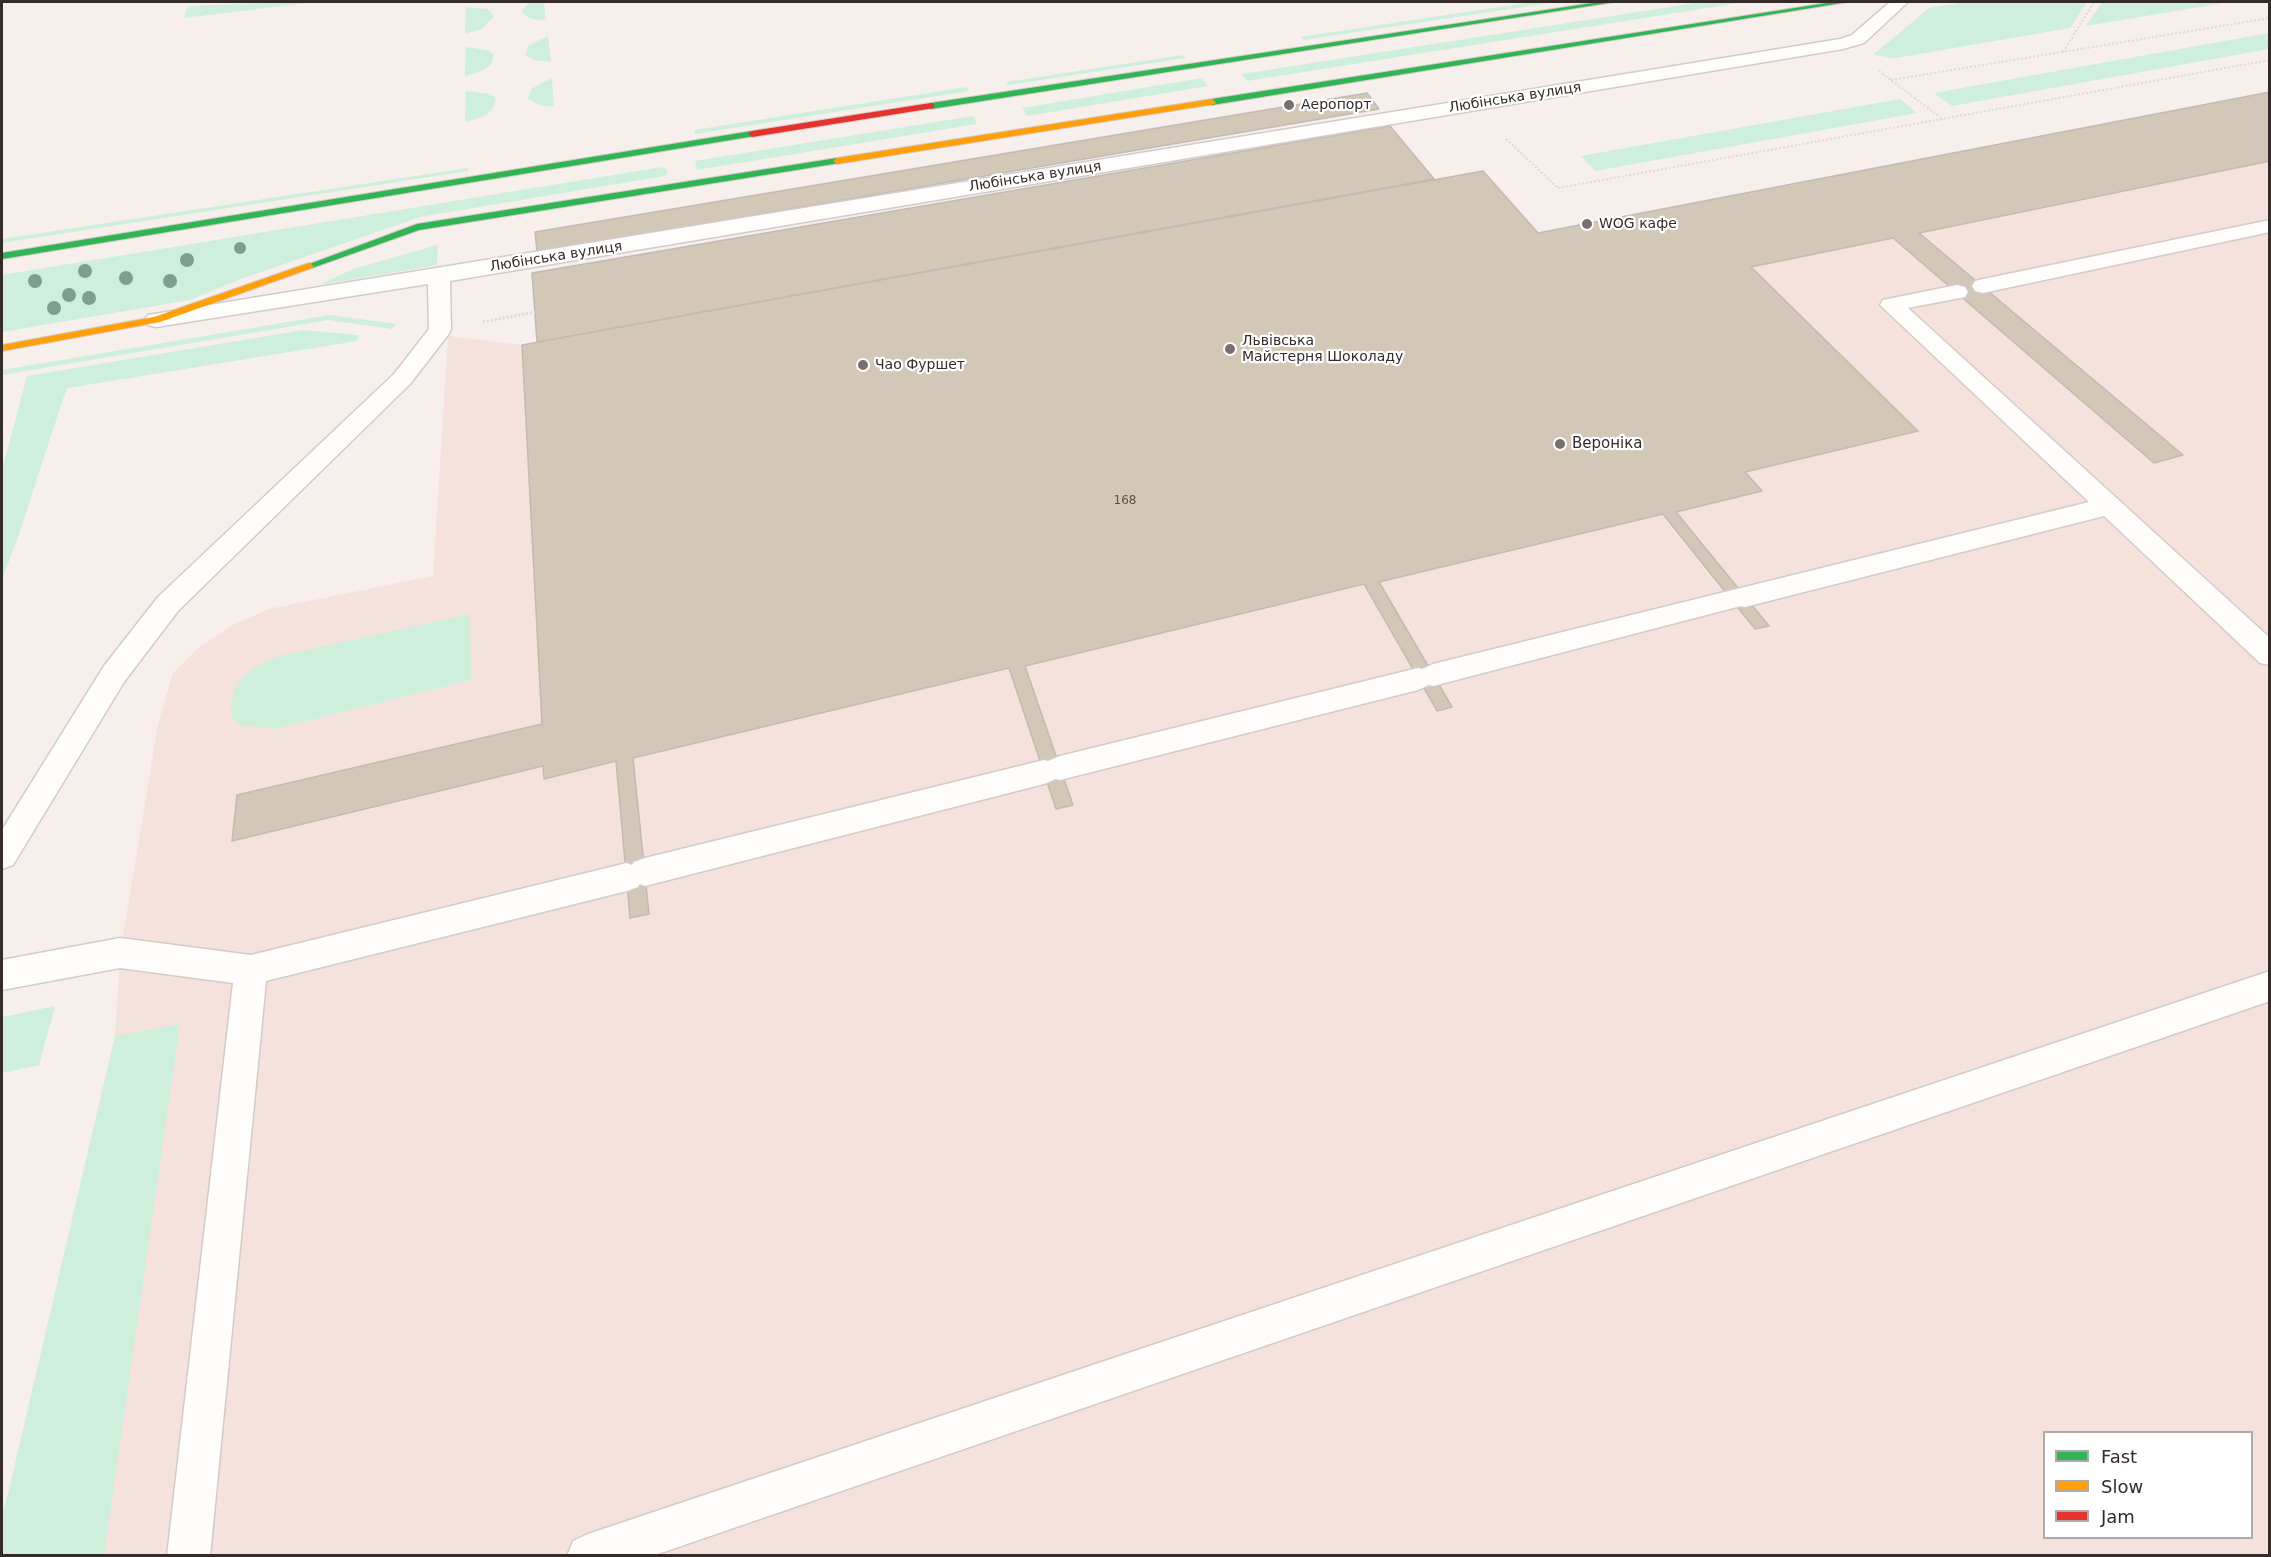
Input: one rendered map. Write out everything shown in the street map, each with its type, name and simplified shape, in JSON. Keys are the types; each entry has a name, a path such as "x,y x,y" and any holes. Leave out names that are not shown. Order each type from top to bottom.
{"street":[{"path":"2,256 678,144 1219,59 1611,2"},
{"name":"Любінська вулиця","path":"2,348 156,320 417,226 1844,2"}],"lane":[{"name":"Любінська вулиця","path":"156,320 439,276 1844,44 1858,39 1900,2"},
{"path":"1983,286 2270,226"},
{"path":"2,856 114,674 168,604 402,379 440,330 439,276"},
{"path":"1957,292 1891,305 2270,655"},
{"path":"2,975 120,953 251,970 2108,506"},
{"path":"188,1556 251,970"},
{"path":"588,1556 2270,986"}],"path":[{"path":"2063,52 2094,2"},
{"path":"1940,118 1891,80 2270,18"},
{"path":"1505,138 1558,188 2270,60"},
{"path":"440,330 535,312"}],"shaded area":[{"path":"2269,92 2269,1555 2,1556 2,1507 5,1507 115,1036 120,953 158,724 173,673 199,647 233,625 269,609 433,576 448,336 522,345 1483,171 1539,233"}],"green space":[{"path":"315,2 184,18 188,6"},
{"path":"530,2 544,2 546,20 526,16 522,10"},
{"path":"1533,2 1557,2 1303,40 1300,37"},
{"path":"1701,2 1745,2 1247,81 1242,74"},
{"path":"1966,2 2087,2 2070,28 1896,58 1873,55 1929,8"},
{"path":"2102,2 2230,2 2086,26"},
{"path":"466,7 487,9 492,13 493,18 481,29 465,34"},
{"path":"2269,33 2269,49 1952,106 1934,93"},
{"path":"548,36 551,62 535,60 525,55 529,45"},
{"path":"466,47 487,50 493,54 488,67 465,76"},
{"path":"1183,55 1185,58 1008,85 1006,82"},
{"path":"552,78 554,107 539,105 528,99 531,89"},
{"path":"1202,78 1208,86 1027,116 1022,108"},
{"path":"967,87 969,91 695,134 694,130"},
{"path":"466,91 490,94 495,98 493,108 485,115 465,122"},
{"path":"1900,99 1917,113 1595,171 1581,156"},
{"path":"973,116 977,124 697,170 695,161"},
{"path":"662,167 668,171 665,176 420,217 241,279 190,300 2,332 2,275"},
{"path":"468,168 468,171 2,243 2,239"},
{"path":"438,245 437,265 319,285 353,269"},
{"path":"329,315 397,324 392,329 329,320 2,375 2,370"},
{"path":"303,330 359,335 357,341 68,388 2,579 2,470 27,376"},
{"path":"470,614 471,680 275,729 241,725 231,716 234,694 243,677 279,656"},
{"path":"55,1006 39,1065 2,1073 2,1017"},
{"path":"180,1024 104,1555 2,1555 2,1507 5,1507 115,1036"}],"building":[{"path":"2270,92 2270,161 1919,233 2183,455 2154,463 1893,238 1751,267 1918,431 1745,472 1762,491 1676,512 1769,626 1755,629 1663,514 1379,582 1452,707 1437,711 1364,584 1025,666 1073,805 1056,809 1009,668 633,758 649,914 630,918 616,761 544,779 543,766 232,841 237,795 542,724 522,345 1483,171 1538,233"},
{"path":"1367,93 1379,109 537,252 535,232"},
{"path":"1390,126 1434,179 537,342 532,273"}],"traffic: fast":[{"path":"931,106 1611,2"},
{"path":"1212,102 1844,2"},
{"path":"2,256 752,134"},
{"path":"309,266 417,227 837,161"}],"traffic: slow":[{"path":"837,161 1212,102"},
{"path":"2,348 156,320 309,266"}],"traffic: jam":[{"path":"752,134 931,106"}],"place":[{"name":"Аеропорт","path":"1289,105"},
{"name":"WOG кафе","path":"1587,224"},
{"name":"Львівська Майстерня Шоколаду","path":"1230,349"},
{"name":"Чао Фуршет","path":"863,365"},
{"name":"Вероніка","path":"1560,444"}]}
